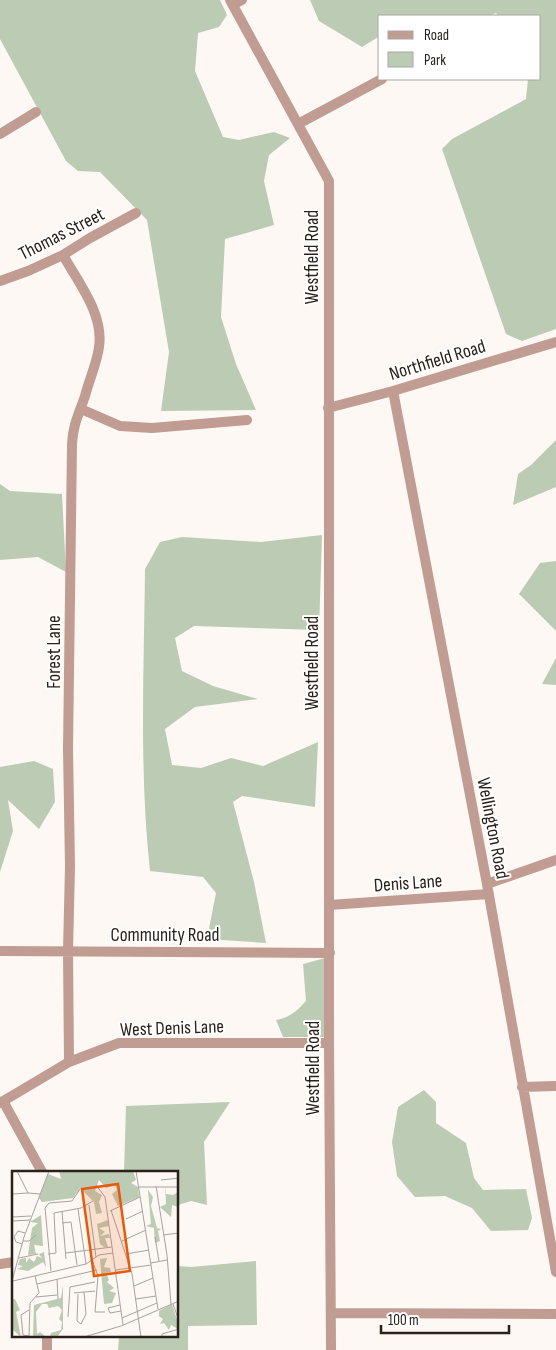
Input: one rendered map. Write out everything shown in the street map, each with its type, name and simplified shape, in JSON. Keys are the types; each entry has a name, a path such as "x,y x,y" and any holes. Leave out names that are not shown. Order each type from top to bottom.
{"street":[{"name":"Westfield Road","path":"235,2 329,182 331,1350"},
{"path":"298,124 380,80"},
{"path":"0,134 36,112"},
{"name":"Thomas Street","path":"0,281 63,255 136,213"},
{"name":"Forest Lane","path":"63,255 92,307 97,320 99,335 99,348 81,409 74,423 72,444 68,750 70,866 68,951 69,1062"},
{"name":"Northfield Road","path":"328,408 393,391 556,342"},
{"name":"Wellington Road","path":"393,391 488,889 556,1272"},
{"path":"81,409 120,426 152,428 247,420"},
{"name":"Denis Lane","path":"329,905 488,889 556,860"},
{"name":"Community Road","path":"0,951 330,952"},
{"name":"West Denis Lane","path":"1,1102 69,1062 119,1043 329,1043"},
{"path":"522,1086 556,1086"},
{"path":"1,1102 41,1171"},
{"path":"331,1313 556,1314"}],"green space":[{"path":"0,0 220,0 227,15 219,27 198,33 195,71 223,137 239,140 274,132 290,138 269,155 264,181 274,225 225,239 221,317 236,364 256,410 161,411 169,352 147,220 100,172 78,171 66,161 0,39"},
{"path":"310,0 556,0 556,329 522,341 506,334 442,149 452,139 526,99 528,80 541,80 541,15 497,15 496,13 491,15 378,15 378,37 362,47 319,21"},
{"path":"556,440 556,487 513,505 518,474 531,465"},
{"path":"0,484 10,491 62,494 66,572 38,557 0,560"},
{"path":"322,535 319,630 194,626 175,638 182,671 213,686 258,699 195,707 165,729 172,765 201,768 231,758 263,766 318,742 315,807 242,796 233,802 254,882 266,943 207,939 216,893 203,877 150,871 143,758 145,569 160,542 182,537 261,542"},
{"path":"556,561 556,631 519,594 540,563"},
{"path":"556,658 556,685 542,684"},
{"path":"34,761 53,769 55,802 39,829 8,800 13,831 0,872 0,767"},
{"path":"325,958 324,1037 283,1037 276,1020 292,1014 306,1001 303,964"},
{"path":"424,1090 436,1102 436,1123 466,1143 474,1178 483,1190 526,1189 532,1218 528,1230 491,1231 472,1208 445,1196 415,1197 397,1176 392,1142 398,1107"},
{"path":"230,1102 204,1142 207,1205 191,1201 179,1205 179,1171 124,1171 126,1106"},
{"path":"256,1261 257,1325 188,1326 188,1350 118,1350 119,1338 179,1338 179,1266 191,1267"}]}
